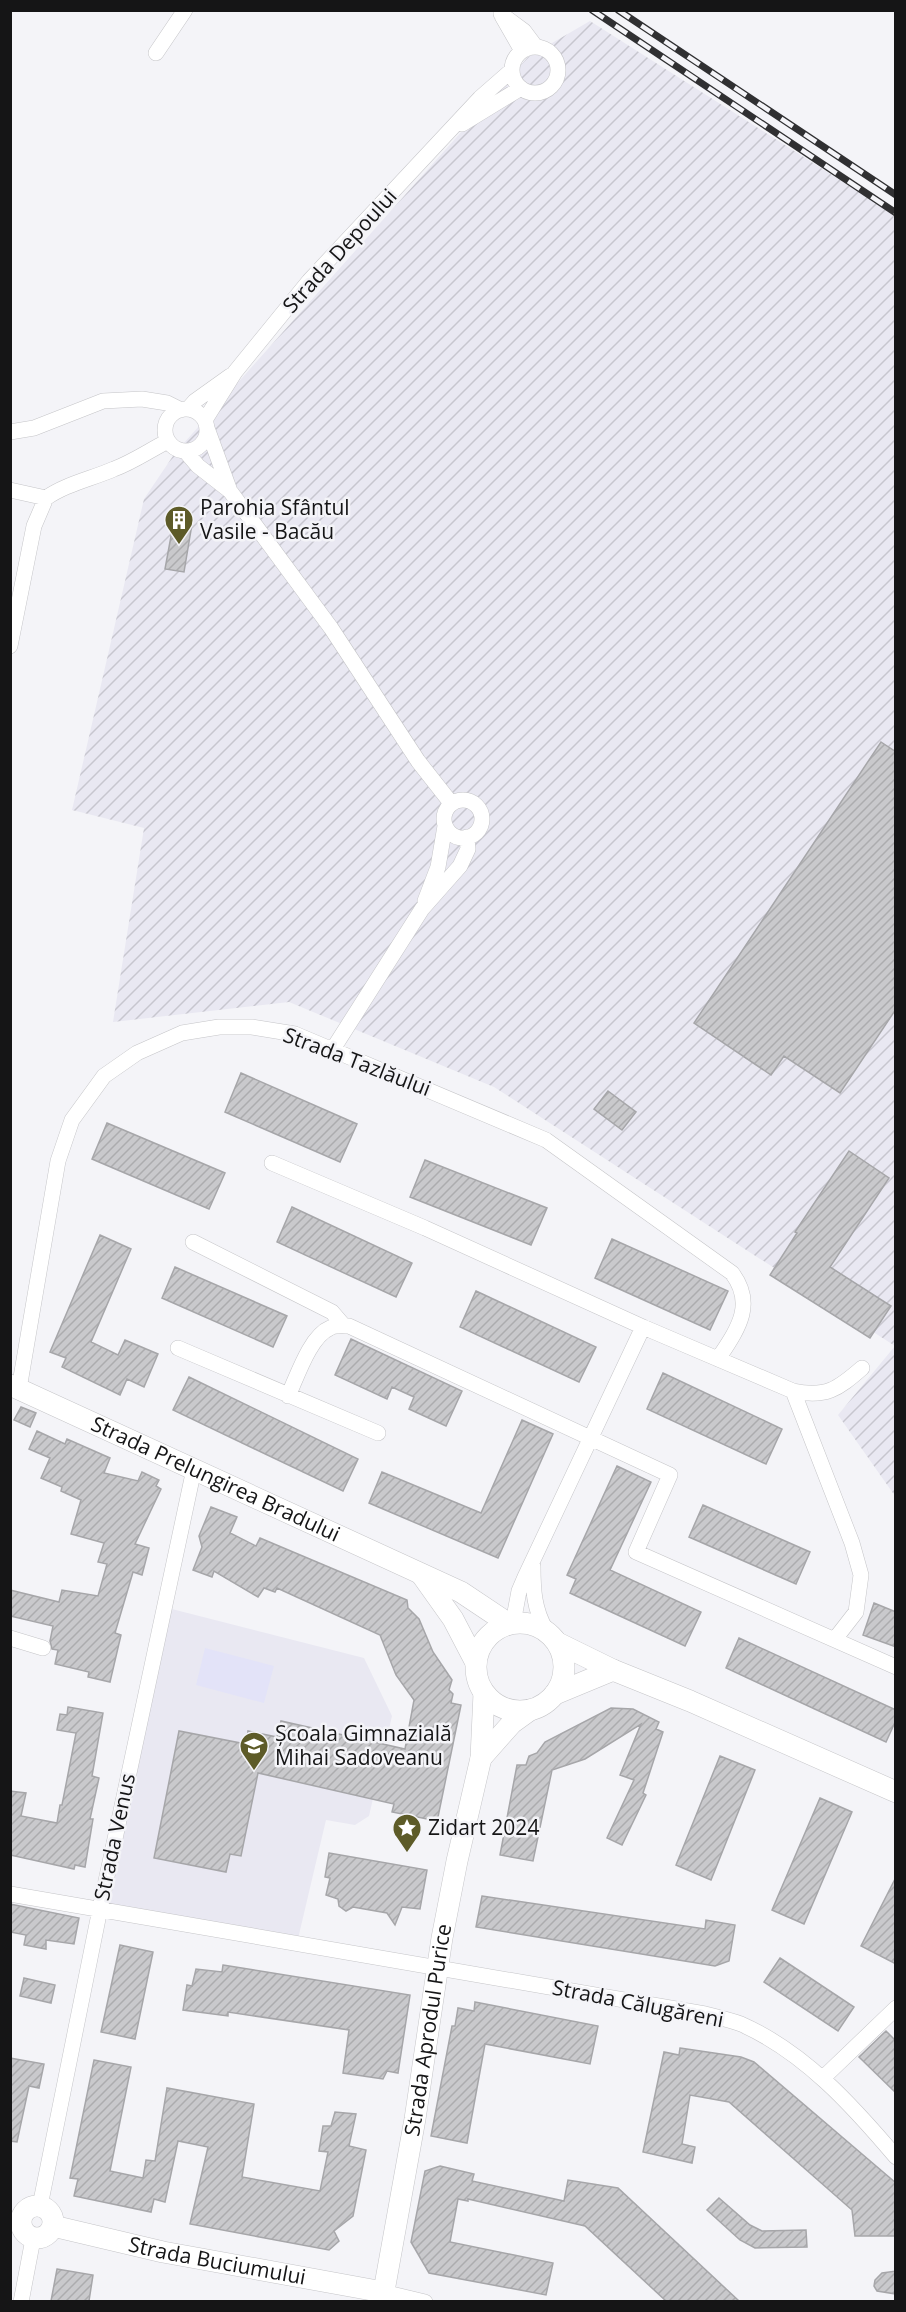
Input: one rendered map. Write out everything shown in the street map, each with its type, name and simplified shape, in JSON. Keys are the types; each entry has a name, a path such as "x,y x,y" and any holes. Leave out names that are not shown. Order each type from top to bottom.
{"street":[{"path":"156,53 185,10"},
{"path":"500,12 524,31 529,49"},
{"path":"529,49 546,50 554,57 558,69 553,84 541,92 534,93 521,88 516,83 512,70 515,59 529,49"},
{"name":"Strada Depoului","path":"206,424 235,372 309,281 480,98 512,70"},
{"name":"Strada Depoului","path":"449,132 521,88"},
{"name":"Strada Depoului","path":"184,409 235,372"},
{"path":"10,432 34,428 103,401 118,399 156,401 195,411 206,424 230,491"},
{"path":"134,401 167,421"},
{"path":"184,409 173,414 165,428 168,441 179,450 186,452 202,445 206,437 206,424"},
{"path":"10,646 34,525 46,498 60,488 83,482 118,468 168,441"},
{"path":"186,452 198,466 230,491 331,628 418,761 451,803"},
{"path":"10,490 46,498"},
{"path":"465,799 477,805 483,817 477,833 467,837 454,836 446,826 444,818 451,803 465,799"},
{"path":"422,909 438,867 446,826"},
{"path":"333,1049 422,909 460,866 468,849 467,837"},
{"name":"Strada Tazlăului","path":"15,1388 58,1161 72,1120 104,1076 137,1053 182,1033 219,1027 252,1027 295,1034 546,1140 732,1273 742,1286 745,1301 738,1327 718,1359"},
{"path":"272,1163 425,1228 643,1328 801,1393 826,1393 841,1387 862,1368"},
{"path":"193,1242 332,1311 344,1326"},
{"path":"288,1396 313,1343 321,1333 332,1326 349,1326 670,1475 636,1552 896,1666"},
{"path":"511,1623 519,1591 643,1328"},
{"path":"178,1348 378,1433"},
{"name":"Strada Prelungirea Bradului","path":"15,1388 468,1596 511,1623"},
{"path":"801,1393 861,1575 856,1612 835,1639"},
{"name":"Strada Venus","path":"40,2206 99,1909 194,1469"},
{"path":"533,1563 534,1604 538,1616 552,1637 563,1656 562,1683 555,1694 540,1707 517,1711 505,1709 484,1693 479,1684 476,1663 479,1650 486,1638 496,1629 511,1623 536,1625 552,1637 613,1670 895,1790"},
{"name":"Strada Prelungirea Bradului","path":"421,1574 453,1618 476,1663"},
{"path":"10,1638 43,1647"},
{"path":"555,1694 613,1670"},
{"name":"Strada Aprodul Purice","path":"382,2297 415,2119 437,1967 457,1861 482,1758 484,1693"},
{"name":"Strada Aprodul Purice","path":"482,1758 512,1723 530,1710"},
{"name":"Strada Călugăreni","path":"10,1894 705,2014 738,2023 784,2049 822,2078 876,2133 896,2157"},
{"path":"822,2078 896,2008"},
{"path":"40,2206 48,2210 53,2217 53,2226 46,2237 33,2239 25,2235 15,2218 27,2208 40,2206"},
{"name":"Strada Buciumului","path":"53,2226 163,2252 382,2297"},
{"path":"21,2301 33,2239"},
{"path":"382,2297 424,2301"}],"shaded area":[{"path":"590,21 895,215 895,1346 494,1087 289,1002 113,1022 144,828 72,810 144,499 175,453 528,57"},
{"path":"896,1346 895,1496 838,1415"},
{"name":"Școala Gimnazială Mihai Sadoveanu","path":"164,1607 364,1658 392,1716 369,1816 355,1825 326,1820 297,1943 100,1909"},
{"path":"205,1648 274,1666 264,1703 196,1685"}],"building":[{"name":"Parohia Sfântul Vasile - Bacău","path":"174,520 192,524 184,572 165,569"},
{"path":"881,742 896,752 896,1009 840,1093 784,1056 771,1075 694,1023"},
{"path":"241,1073 357,1124 340,1162 225,1112"},
{"path":"608,1091 636,1112 622,1130 594,1109"},
{"path":"107,1123 225,1173 209,1209 92,1159"},
{"path":"849,1151 889,1178 830,1267 891,1306 870,1338 770,1275 797,1233 795,1232"},
{"path":"425,1160 547,1208 531,1245 410,1197"},
{"path":"292,1207 412,1263 396,1297 277,1242"},
{"path":"100,1235 131,1249 91,1342 118,1355 125,1340 158,1354 144,1387 127,1379 120,1395 62,1367 66,1358 50,1352"},
{"path":"612,1239 728,1291 710,1330 595,1278"},
{"path":"175,1267 287,1316 273,1347 162,1298"},
{"path":"476,1291 596,1347 579,1382 460,1327"},
{"path":"351,1339 462,1391 446,1426 409,1409 414,1397 392,1387 387,1399 335,1375"},
{"path":"663,1373 782,1429 766,1464 647,1409"},
{"path":"189,1377 358,1459 343,1491 173,1410"},
{"path":"21,1407 36,1413 30,1427 14,1420"},
{"path":"522,1420 553,1434 498,1558 369,1503 382,1472 481,1513"},
{"path":"37,1431 65,1444 67,1439 110,1458 104,1473 138,1481 142,1472 159,1480 156,1486 161,1489 135,1544 149,1548 142,1575 133,1572 115,1633 121,1635 110,1682 88,1677 89,1672 55,1664 58,1650 52,1649 50,1641 53,1626 10,1616 10,1590 59,1602 62,1590 98,1596 107,1564 98,1562 104,1543 71,1534 81,1500 61,1491 62,1487 41,1478 50,1458 29,1449"},
{"path":"617,1466 651,1482 610,1570 701,1612 685,1646 570,1593 576,1579 567,1575"},
{"path":"703,1505 810,1552 796,1584 689,1537"},
{"path":"211,1507 237,1517 230,1533 256,1546 260,1538 407,1600 408,1608 419,1619 433,1652 452,1680 449,1690 453,1694 451,1703 461,1705 438,1817 432,1820 392,1812 394,1804 258,1773 241,1856 230,1854 226,1872 154,1858 179,1731 246,1744 248,1731 277,1737 281,1721 405,1749 414,1700 396,1675 380,1635 277,1588 275,1592 264,1588 258,1597 214,1571 212,1577 193,1570 202,1547 199,1536"},
{"path":"874,1603 896,1612 896,1647 863,1635"},
{"path":"739,1638 896,1710 896,1720 886,1742 726,1668"},
{"path":"68,1707 103,1713 92,1776 99,1778 90,1819 93,1819 85,1867 75,1865 74,1869 10,1855 10,1791 26,1793 21,1816 57,1823 76,1733 57,1730 60,1714 67,1715"},
{"path":"611,1708 633,1709 659,1722 656,1729 663,1732 643,1793 646,1795 622,1845 607,1838 634,1780 620,1775 641,1724 585,1759 552,1770 533,1861 500,1855 517,1765 526,1765 529,1756 537,1753 545,1742"},
{"path":"720,1756 755,1770 711,1880 676,1865"},
{"path":"820,1798 852,1812 804,1924 772,1910"},
{"path":"329,1853 427,1870 420,1909 402,1907 395,1925 387,1913 353,1907 346,1911 339,1906 338,1899 326,1895 330,1878 325,1877"},
{"path":"896,1877 896,1964 861,1946"},
{"path":"482,1896 705,1929 706,1920 735,1925 729,1961 715,1966 476,1927"},
{"path":"10,1904 79,1918 74,1944 46,1940 46,1949 24,1945 26,1935 10,1932"},
{"path":"120,1945 153,1952 135,2039 101,2032"},
{"path":"780,1958 854,2007 838,2031 764,1982"},
{"path":"223,1965 410,1995 398,2073 387,2071 383,2079 343,2073 349,2030 228,2012 228,2016 183,2010 187,1985 192,1986 196,1969 222,1972"},
{"path":"24,1978 55,1985 51,2003 20,1996"},
{"path":"475,2002 598,2026 590,2064 485,2044 467,2143 431,2136 452,2026 455,2026 458,2008 474,2011"},
{"path":"886,2031 896,2041 896,2093 859,2057"},
{"path":"680,2048 741,2057 754,2062 896,2183 896,2236 855,2236 852,2210 729,2102 690,2095 682,2144 695,2147 692,2163 643,2152 664,2052 679,2055"},
{"path":"10,2058 44,2064 39,2088 29,2086 17,2142 10,2141"},
{"path":"94,2060 131,2067 110,2171 143,2178 146,2160 155,2161 167,2088 254,2104 242,2177 320,2191 328,2152 319,2151 323,2126 331,2126 335,2112 356,2114 349,2146 366,2150 353,2216 334,2231 339,2241 329,2250 190,2224 208,2147 178,2141 165,2202 154,2199 151,2212 74,2196 78,2179 70,2178"},
{"path":"440,2166 474,2174 472,2181 564,2201 568,2180 618,2188 739,2301 666,2301 585,2226 468,2199 468,2201 458,2199 450,2242 553,2263 546,2295 429,2273 411,2242 425,2171"},
{"path":"719,2198 750,2225 762,2231 806,2230 807,2247 755,2248 740,2240 707,2210"},
{"path":"57,2269 93,2275 89,2301 51,2301"},
{"path":"896,2271 896,2294 877,2291 874,2286 875,2280 882,2273"}],"railway":[{"path":"592,10 896,213"},
{"path":"618,10 896,195"}],"place":[{"name":"Parohia Sfântul Vasile - Bacău","path":"179,546"},
{"name":"Școala Gimnazială Mihai Sadoveanu","path":"254,1772"},
{"name":"Zidart 2024","path":"407,1854"}]}
